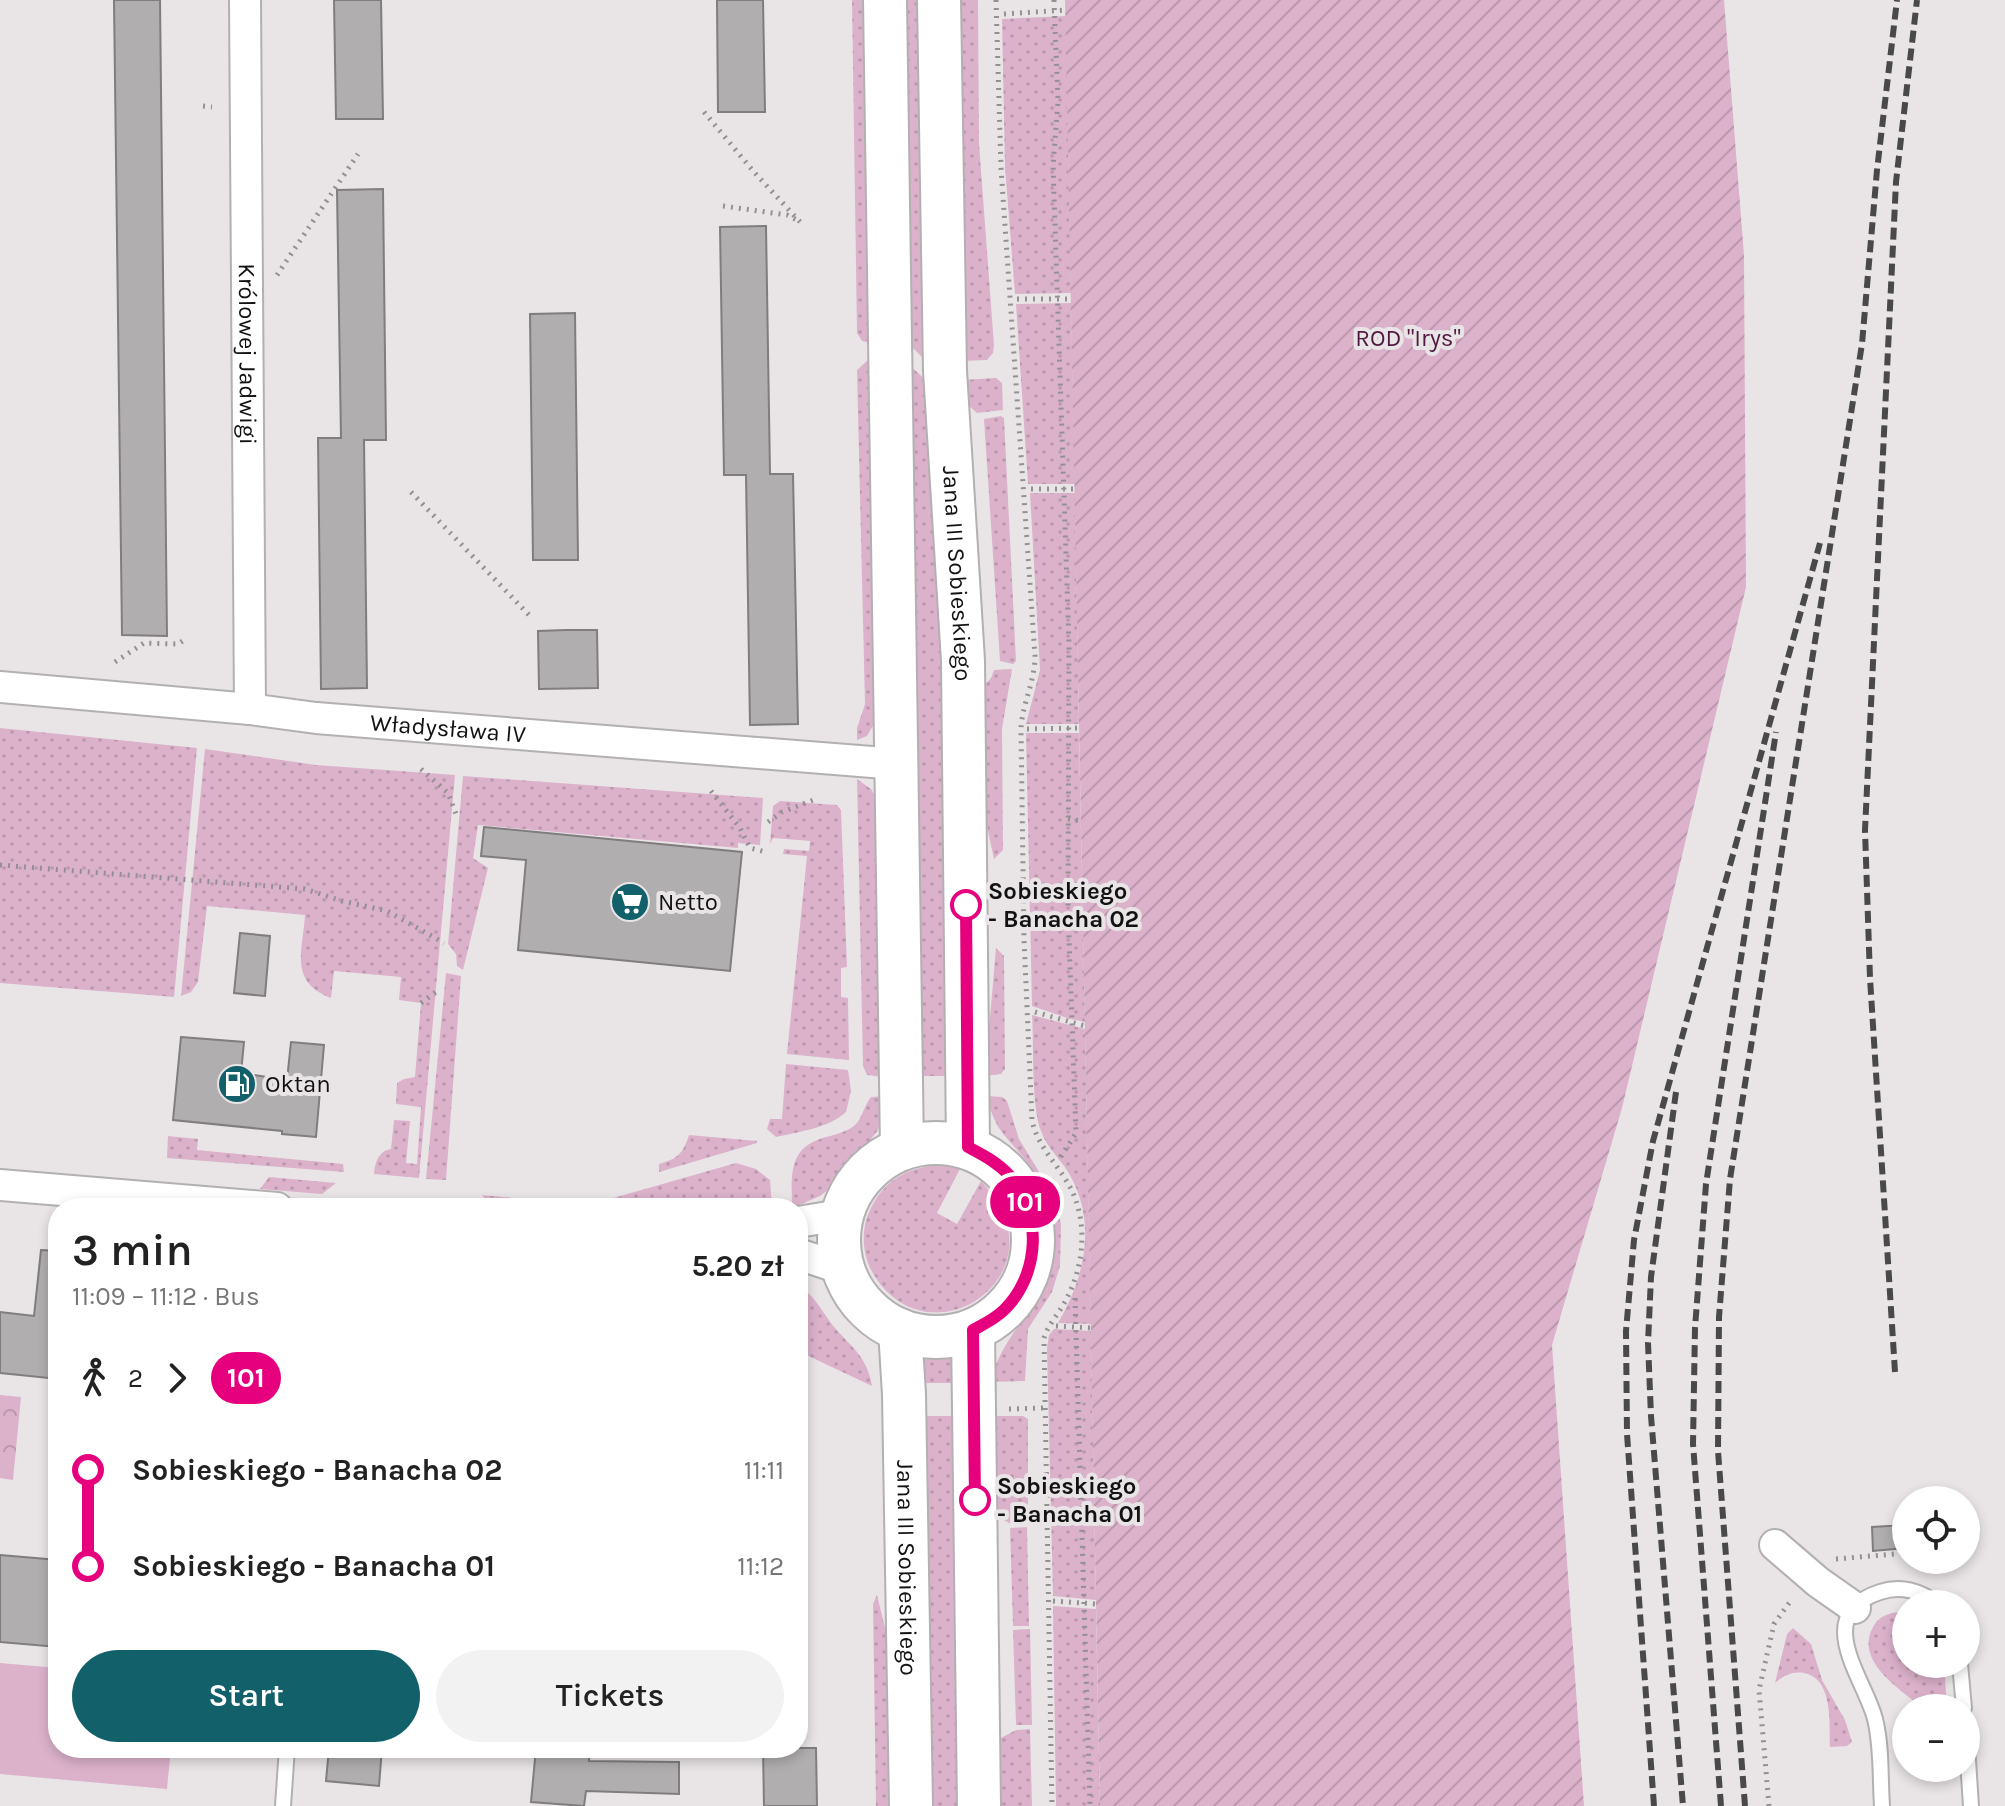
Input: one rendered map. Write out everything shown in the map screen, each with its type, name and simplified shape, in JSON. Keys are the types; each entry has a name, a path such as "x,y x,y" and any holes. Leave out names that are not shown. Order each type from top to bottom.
{"street":[{"name":"Królowej Jadwigi","path":"245,0 250,709"},
{"path":"885,0 902,1148"},
{"name":"Jana III Sobieskiego","path":"939,0 945,371 963,661 968,1147"},
{"name":"Władysława IV","path":"0,687 250,709 316,718 897,764"},
{"path":"924,1143 968,1147 991,1159 1010,1176 1024,1198 1034,1241 1026,1277 1005,1309 973,1330 948,1337 924,1337 900,1330 875,1316 855,1295 843,1269 838,1242 841,1215 850,1193 863,1174 881,1158 902,1148 924,1143"},
{"path":"0,1185 157,1198"},
{"path":"808,1220 841,1215"},
{"path":"808,1257 843,1269"},
{"name":"Jana III Sobieskiego","path":"900,1330 911,1806"},
{"path":"973,1330 979,1806"},
{"path":"1775,1545 1818,1582 1855,1608"}],"lane":[{"path":"1882,1806 1874,1714 1850,1663 1845,1629 1855,1608 1870,1596 1894,1589 1913,1590"},
{"path":"283,1806 286,1758"},
{"path":"1969,1782 1971,1806"}],"path":[{"path":"996,0 1001,168 1035,656 1034,676 1024,705 1021,729 1024,939 1032,1120 1036,1138 1072,1191 1081,1228 1081,1255 1072,1287 1044,1338 1052,1806"},
{"path":"1054,0 1058,101 1053,165 1069,645 1068,910 1076,1133 1060,1158"},
{"path":"1004,14 1066,10"},
{"path":"203,106 212,107"},
{"path":"704,112 801,223 787,215 723,206"},
{"path":"247,319 358,154"},
{"path":"1017,299 1071,299"},
{"path":"1031,489 1075,489"},
{"path":"411,492 530,616"},
{"path":"115,662 144,643 178,644 187,638"},
{"path":"1027,729 1079,728"},
{"path":"421,769 448,793 456,814"},
{"path":"711,791 740,828 750,848 766,852"},
{"path":"768,822 782,812 816,799"},
{"path":"1068,819 1081,821"},
{"path":"0,865 305,889 387,911 444,943"},
{"path":"421,1003 440,989"},
{"path":"1035,1012 1085,1026"},
{"path":"1075,1298 1090,1806"},
{"path":"1056,1326 1091,1328"},
{"path":"1025,1409 1045,1408"},
{"path":"1828,1560 1892,1554"},
{"path":"1769,1806 1759,1690 1776,1618 1800,1589"},
{"path":"1053,1601 1096,1604"}],"green space":[{"path":"852,0 868,0 874,344 862,341 857,333"},
{"path":"902,0 921,0 926,361 908,343"},
{"path":"955,0 978,0 979,144 994,345 993,353 987,360 961,361"},
{"name":"ROD \"Irys\"","path":"1065,0 1724,0 1744,255 1746,587 1622,1108 1552,1345 1584,1806 1100,1806"},
{"path":"1066,16 1071,293 1015,294 1005,167 1002,19"},
{"path":"1071,303 1075,484 1028,484 1016,304"},
{"path":"869,359 872,360 877,719 867,736 857,740 857,728 865,704 857,370"},
{"path":"908,364 928,382 942,587 951,1076 918,1076"},
{"path":"996,378 1002,383 1003,410 977,413 966,403 962,380"},
{"path":"1004,418 1016,661 1013,664 1000,661 984,419"},
{"path":"1030,493 1075,493 1079,724 1026,724 1040,670"},
{"path":"1012,669 1002,729 1003,850 994,859 985,817 981,689 994,670"},
{"path":"0,728 197,748 174,997 0,983"},
{"path":"1026,733 1079,733 1085,1022 1032,1006"},
{"path":"205,749 316,765 455,775 419,1178 374,1174 380,1155 391,1149 394,1120 410,1121 406,1163 417,1164 421,1107 396,1104 397,1083 415,1077 421,1003 399,1000 401,977 334,971 331,998 317,991 303,974 301,952 305,915 207,906 198,982 191,992 181,996"},
{"path":"463,776 763,798 760,845 738,843 738,848 478,825 473,858 488,868 463,970 457,966 456,954 448,944"},
{"path":"857,779 871,789 877,799 884,1077 867,1075 863,1066"},
{"path":"780,801 837,805 841,810 847,967 841,968 841,997 848,998 849,1060 787,1054 807,856 783,854 784,849 809,851 810,841 773,838 770,844 773,806"},
{"path":"996,948 1004,956 1005,1069 1001,1074 985,1076"},
{"path":"446,973 461,976 446,1180 426,1179"},
{"path":"1032,1015 1085,1029 1091,1324 1058,1323 1080,1270 1084,1252 1084,1214 1071,1177 1047,1144 1038,1120"},
{"path":"786,1064 848,1070 851,1091 846,1112 822,1126 776,1137 767,1129 770,1119 782,1119"},
{"path":"886,1096 878,1130 837,1183 808,1201 808,1198 792,1198 793,1170 800,1153 815,1141 851,1128 858,1122 871,1097"},
{"path":"987,1096 1002,1097 1007,1101 1019,1139 1052,1193 1061,1224 1060,1266 1052,1292 1028,1329 1025,1381 991,1382 1001,1353 1048,1274 1053,1234 1048,1205 1038,1179 999,1128"},
{"path":"689,1135 757,1143 659,1172 659,1164 678,1155"},
{"path":"168,1136 198,1139 197,1150 343,1164 344,1172 167,1158"},
{"path":"736,1163 756,1169 770,1180 771,1198 614,1198"},
{"path":"943,1164 960,1169 937,1213 957,1224 981,1181 1004,1215 1009,1248 1000,1276 980,1298 954,1310 924,1312 895,1299 871,1270 864,1232 870,1210 891,1182 919,1168"},
{"path":"269,1177 336,1183 322,1194 260,1189"},
{"path":"482,1195 514,1198 484,1198"},
{"path":"808,1293 861,1358 872,1386 808,1356"},
{"path":"1054,1329 1091,1331 1096,1600 1053,1596 1047,1348 1049,1335"},
{"path":"954,1358 956,1383 920,1383 921,1360"},
{"path":"0,1395 21,1397 13,1480 0,1478"},
{"path":"920,1416 956,1416 961,1806 928,1806"},
{"path":"989,1416 1023,1416 1028,1419 1028,1523 1009,1523 992,1513"},
{"path":"1027,1527 1029,1626 1013,1626 1010,1528"},
{"path":"877,1595 888,1640 894,1806 876,1806 873,1604"},
{"path":"1053,1606 1096,1609 1100,1806 1056,1806"},
{"path":"1892,1614 1892,1678 1945,1678 1946,1694 1905,1694 1882,1674 1870,1652 1869,1640 1873,1627"},
{"path":"1793,1628 1811,1644 1822,1680 1845,1720 1852,1742 1847,1746 1830,1747 1828,1704 1821,1684 1814,1677 1796,1673 1775,1683 1787,1634"},
{"path":"1030,1629 1032,1725 1016,1725 1013,1630"},
{"path":"0,1663 48,1667 48,1758 170,1758 167,1789 0,1774"},
{"path":"1030,1729 1032,1806 995,1806 995,1741 1016,1730"}],"building":[{"path":"114,0 160,0 167,636 122,635"},
{"path":"334,0 381,0 383,119 336,119"},
{"path":"717,0 763,0 765,112 718,112"},
{"path":"383,189 386,440 364,440 367,688 321,689 318,438 341,438 337,190"},
{"path":"766,226 770,474 793,474 798,724 750,725 746,475 724,475 720,227"},
{"path":"575,313 578,560 533,560 530,314"},
{"path":"597,630 598,688 539,689 538,631"},
{"name":"Netto","path":"484,827 742,852 730,971 518,950 526,860 481,856"},
{"path":"240,933 270,936 265,996 234,993"},
{"path":"181,1037 244,1042 241,1073 287,1080 291,1042 324,1045 316,1137 173,1120"},
{"path":"41,1250 48,1250 48,1378 0,1373 0,1312 34,1316"},
{"path":"1892,1526 1892,1549 1873,1551 1872,1527"},
{"path":"0,1555 48,1559 48,1646 0,1642"},
{"path":"808,1748 816,1748 817,1806 764,1806 763,1758 808,1758"},
{"path":"328,1758 381,1758 379,1786 326,1781"},
{"path":"535,1758 679,1762 679,1794 586,1791 584,1806 531,1802"}],"railway":[{"path":"1745,1806 1718,1451 1719,1317 1730,1179 1862,344 1877,170 1897,0"},
{"path":"1895,1372 1870,978 1865,830 1896,182 1917,0"},
{"path":"1654,1806 1627,1434 1626,1331 1634,1240 1653,1141 1820,543"},
{"path":"1721,1806 1693,1444 1695,1328 1706,1184 1776,732"},
{"path":"1676,1092 1651,1277 1648,1343 1651,1416 1683,1806"}],"bus line":[{"name":"101","path":"966,905 968,1147 991,1159 1010,1176 1024,1198 1034,1241 1026,1277 1017,1294 1005,1309 973,1330 975,1500"}],"place":[{"name":"Netto","path":"630,902"},
{"name":"Sobieskiego - Banacha 02","path":"966,905"},
{"name":"Oktan","path":"237,1084"},
{"name":"Sobieskiego - Banacha 01","path":"975,1500"}]}
